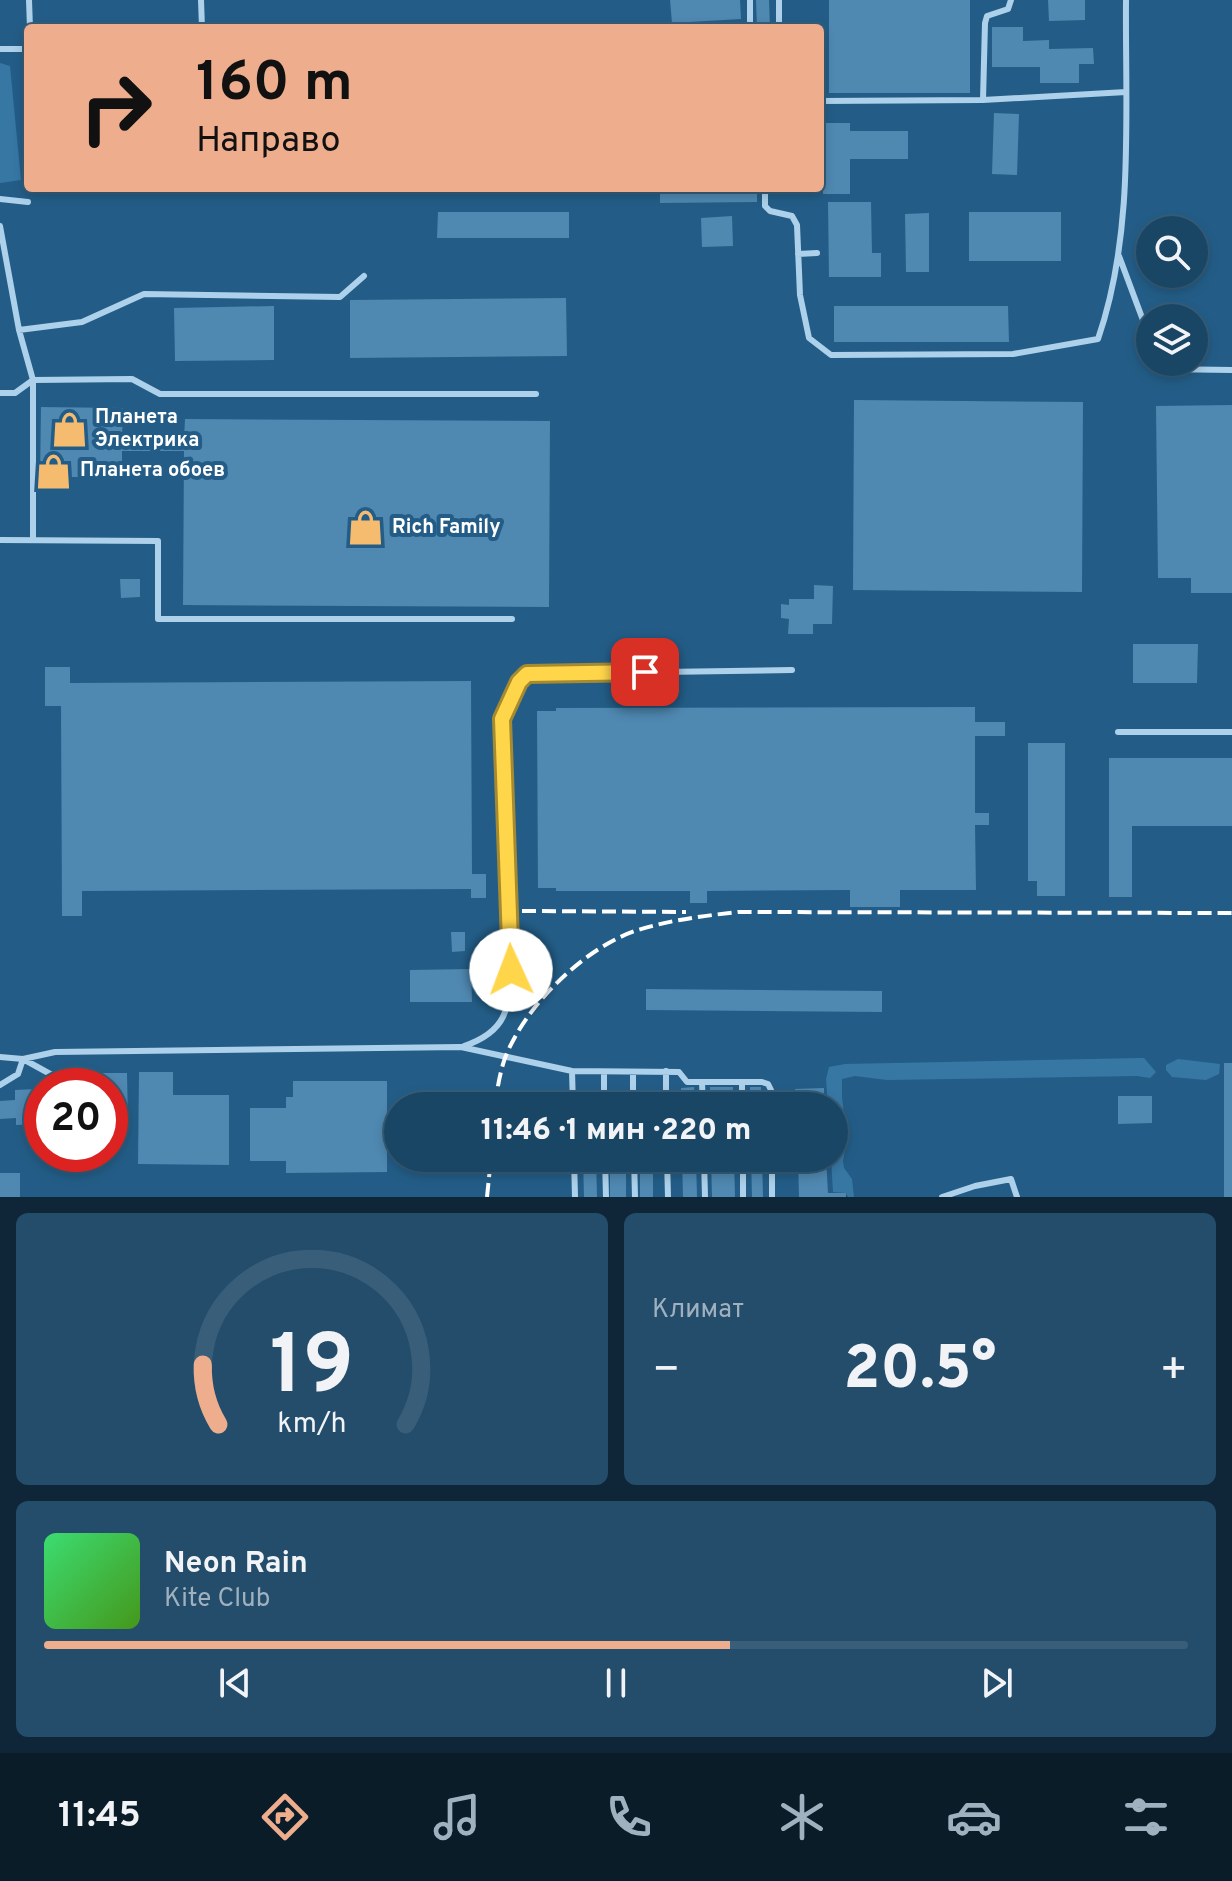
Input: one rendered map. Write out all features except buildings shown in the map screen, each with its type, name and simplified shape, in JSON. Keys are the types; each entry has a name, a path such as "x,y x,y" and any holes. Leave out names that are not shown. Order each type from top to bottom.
{"lane":[{"path":"29,0 30,24"},
{"path":"201,0 202,24"},
{"path":"750,0 750,24"},
{"path":"779,0 779,24"},
{"path":"983,100 985,23 987,16 1008,9 1011,0"},
{"path":"765,192 765,206 770,211 792,216 797,225 800,295 809,338 831,355 1013,354 1098,339 1111,300 1125,175 1126,0"},
{"path":"0,49 24,49"},
{"path":"824,101 983,100 1126,92"},
{"path":"0,199 28,202"},
{"path":"0,226 19,330 33,380 33,540"},
{"path":"1118,252 1137,304"},
{"path":"798,254 817,253"},
{"path":"19,330 82,322 144,294 340,297 364,276"},
{"path":"1208,370 1232,370"},
{"path":"0,393 15,393 33,380 132,379 160,394 536,394"},
{"path":"0,540 158,541 158,619 512,619"},
{"path":"461,1047 476,1042 500,1026 510,1001 502,719 519,682 527,674 792,670"},
{"path":"1118,732 1232,732"},
{"path":"0,1057 23,1059 55,1052 461,1047 572,1071 679,1072 687,1082 768,1084 771,1092"},
{"path":"0,1085 18,1074 23,1059"},
{"path":"23,1059 39,1068"},
{"path":"572,1071 573,1092"},
{"path":"666,1071 666,1092"},
{"path":"633,1072 633,1092"},
{"path":"604,1073 604,1092"},
{"path":"702,1082 702,1092"},
{"path":"742,1082 742,1092"},
{"path":"574,1172 575,1197"},
{"path":"605,1172 606,1197"},
{"path":"634,1172 635,1197"},
{"path":"667,1172 668,1197"},
{"path":"704,1172 705,1197"},
{"path":"743,1172 743,1197"},
{"path":"772,1172 772,1197"},
{"path":"942,1197 1011,1179 1017,1197"}],"shaded area":[{"path":"0,63 10,66 21,180 0,183"},
{"path":"1144,1058 1156,1072 1150,1078 887,1080 855,1076 842,1079 842,1092 827,1092 829,1067 845,1064"},
{"path":"1178,1059 1220,1064 1219,1074 1206,1080 1172,1077 1166,1065"},
{"path":"832,1172 847,1172 852,1179 854,1197 833,1192"}],"railway":[{"path":"522,911 686,912"},
{"path":"497,1092 505,1058 514,1038 541,1000 576,965 596,951 615,939 648,927 738,912 1232,913"},
{"path":"487,1197 490,1172"}],"place":[{"name":"Планета Электрика","path":"69,430"},
{"name":"Планета обоев","path":"54,471"},
{"name":"Rich Family","path":"366,528"}],"route":[{"path":"511,970 502,719 519,682 527,674 645,672"}]}
